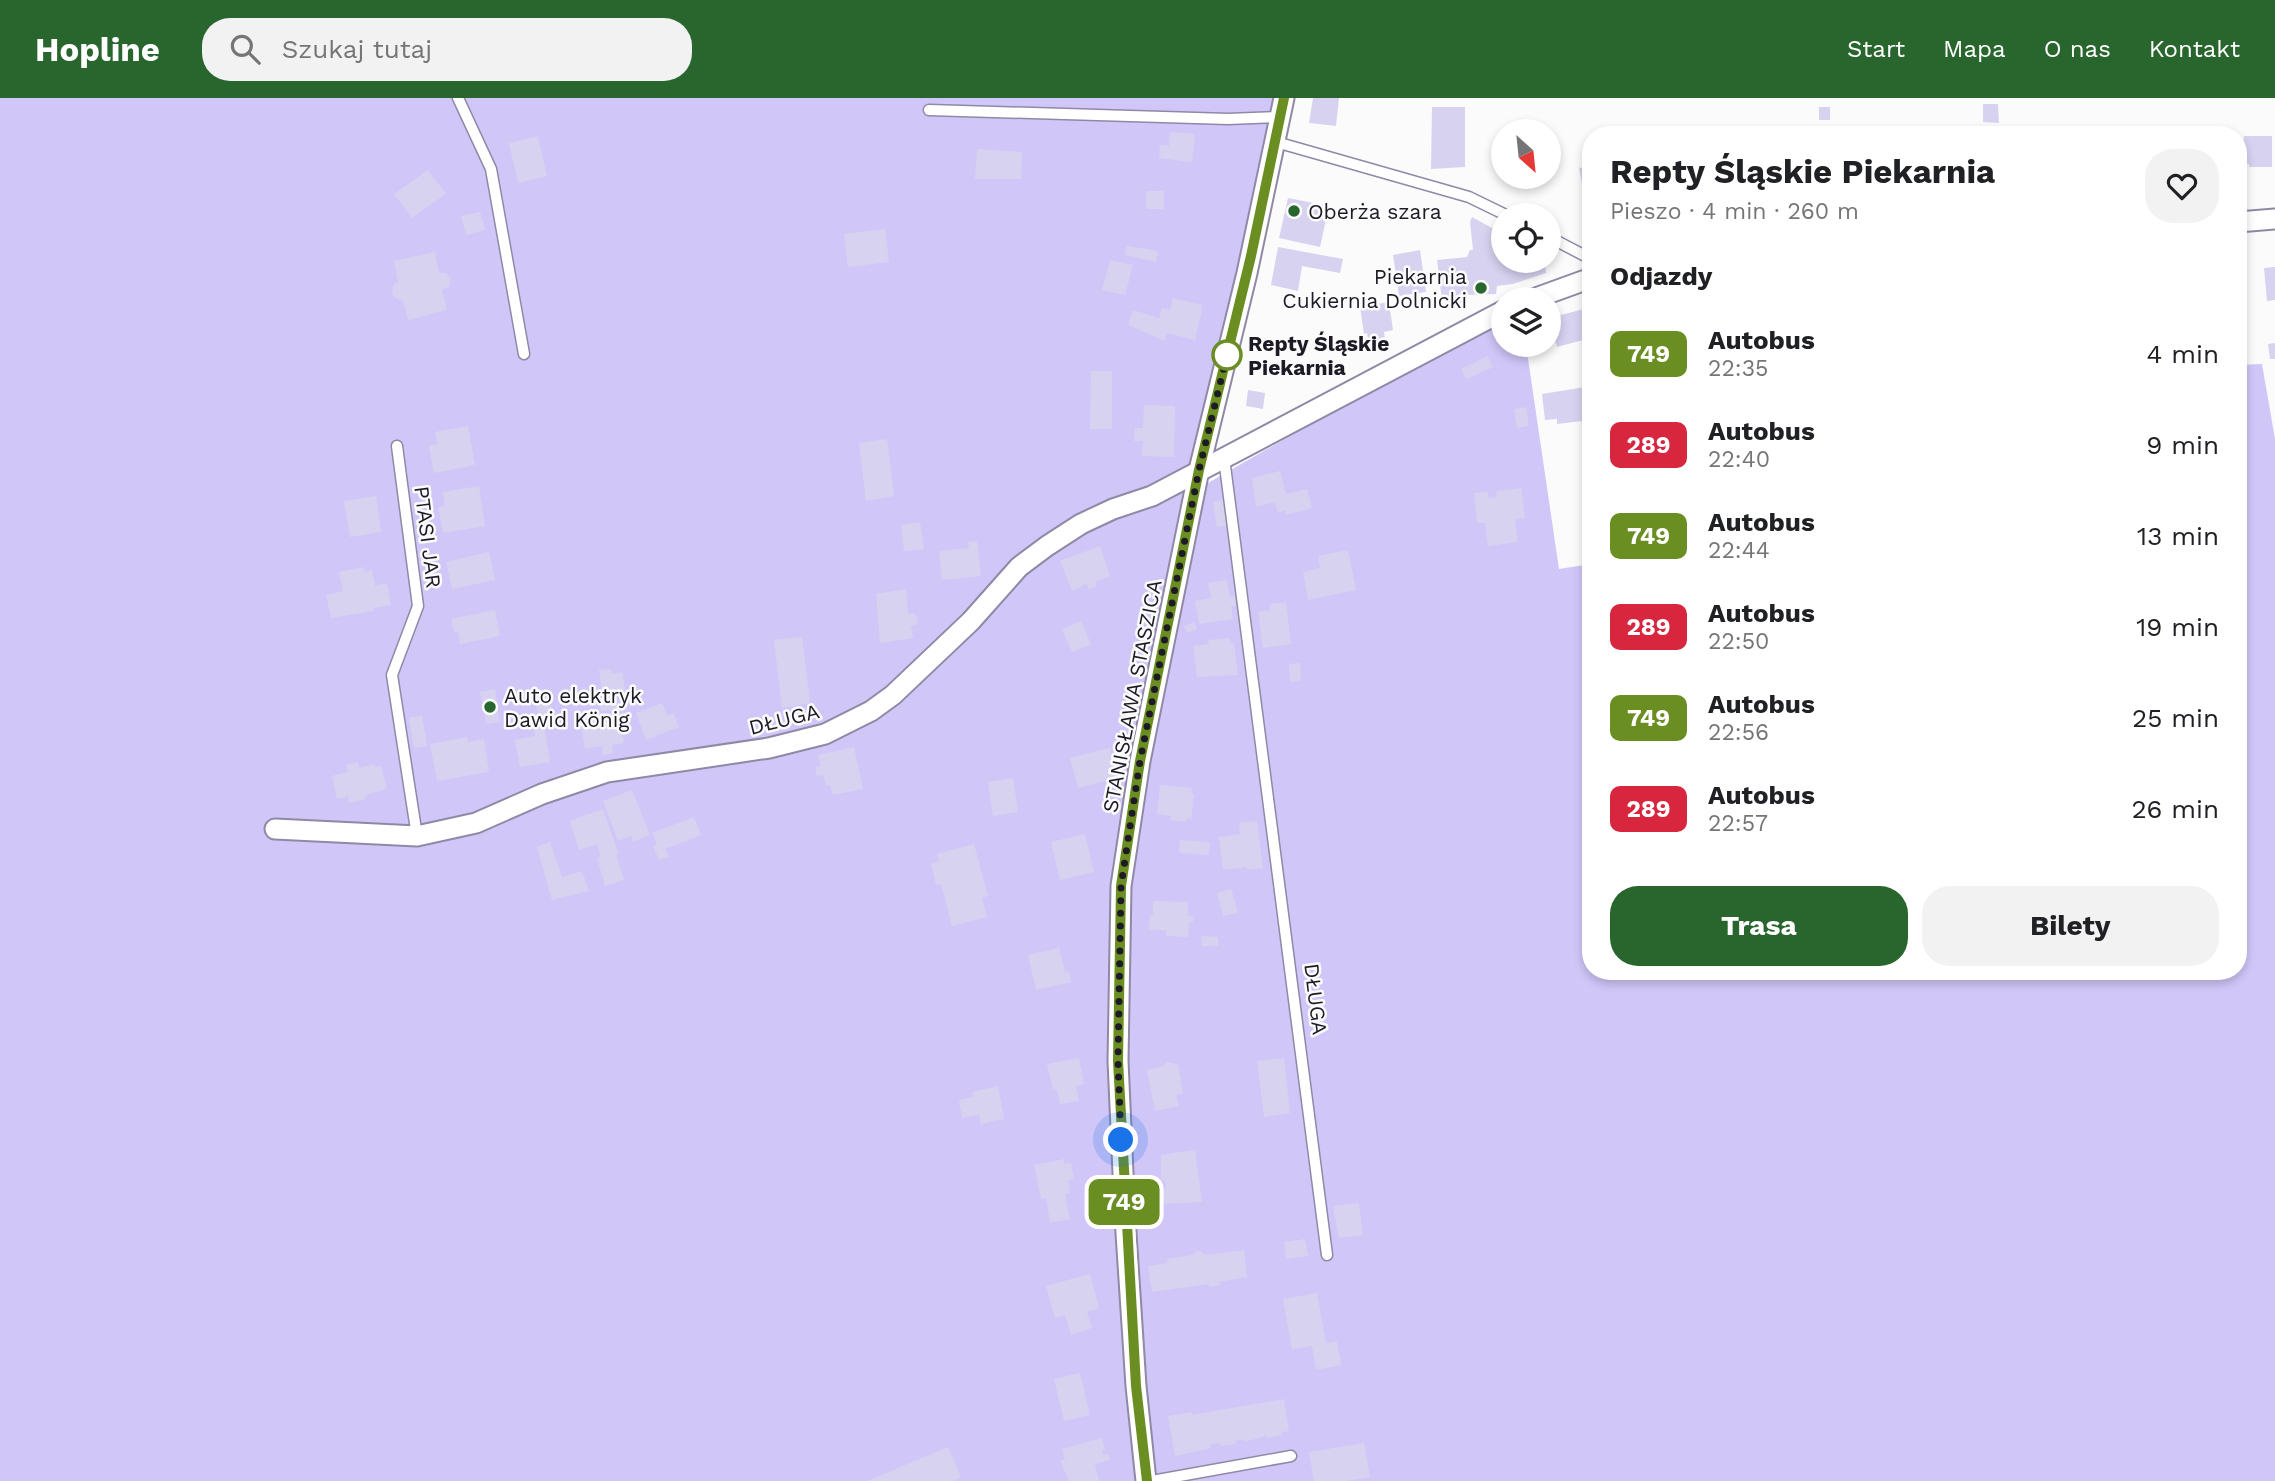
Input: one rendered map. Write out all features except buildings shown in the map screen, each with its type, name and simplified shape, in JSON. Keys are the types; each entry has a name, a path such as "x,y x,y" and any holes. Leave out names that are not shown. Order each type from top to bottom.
{"street":[{"name":"STANISŁAWA STASZICA","path":"1149,1481 1136,1386 1118,1061 1121,886 1140,761 1199,470 1249,264 1282,107"},
{"path":"2247,221 2275,219"},
{"path":"1561,289 1582,281"},
{"name":"DŁUGA","path":"275,829 417,836 477,823 542,794 607,772 795,743 847,724 893,695 971,621 1019,567 1063,534 1113,509 1152,496 1491,318"}],"lane":[{"path":"458,98 491,169 524,354"},
{"path":"929,110 1228,119 1282,107"},
{"path":"1276,142 1469,197 1491,208"},
{"path":"1561,243 1582,254"},
{"name":"PTASI JAR","path":"397,446 418,606 392,675 417,836"},
{"name":"DŁUGA","path":"1224,458 1326,1255"},
{"path":"1149,1481 1291,1456"}],"shaded area":[{"path":"0,98 1275,98 1187,495 1447,346 1491,327 1491,357 1528,357 1559,569 1582,565 1582,980 2247,980 2247,365 2262,364 2275,439 2275,1481 0,1481"}],"bus line":[{"name":"749","path":"1147,1481 1136,1386 1118,1061 1121,886 1140,761 1199,470 1251,256 1284,98"}],"place":[{"name":"Oberża szara","path":"1294,211"},
{"name":"Piekarnia Cukiernia Dolnicki","path":"1481,288"},
{"name":"Repty Śląskie Piekarnia","path":"1227,355"},
{"name":"Auto elektryk Dawid König","path":"490,707"}],"route":[{"path":"1121,1140 1118,1061 1121,886 1140,761 1199,470 1227,355"}]}
